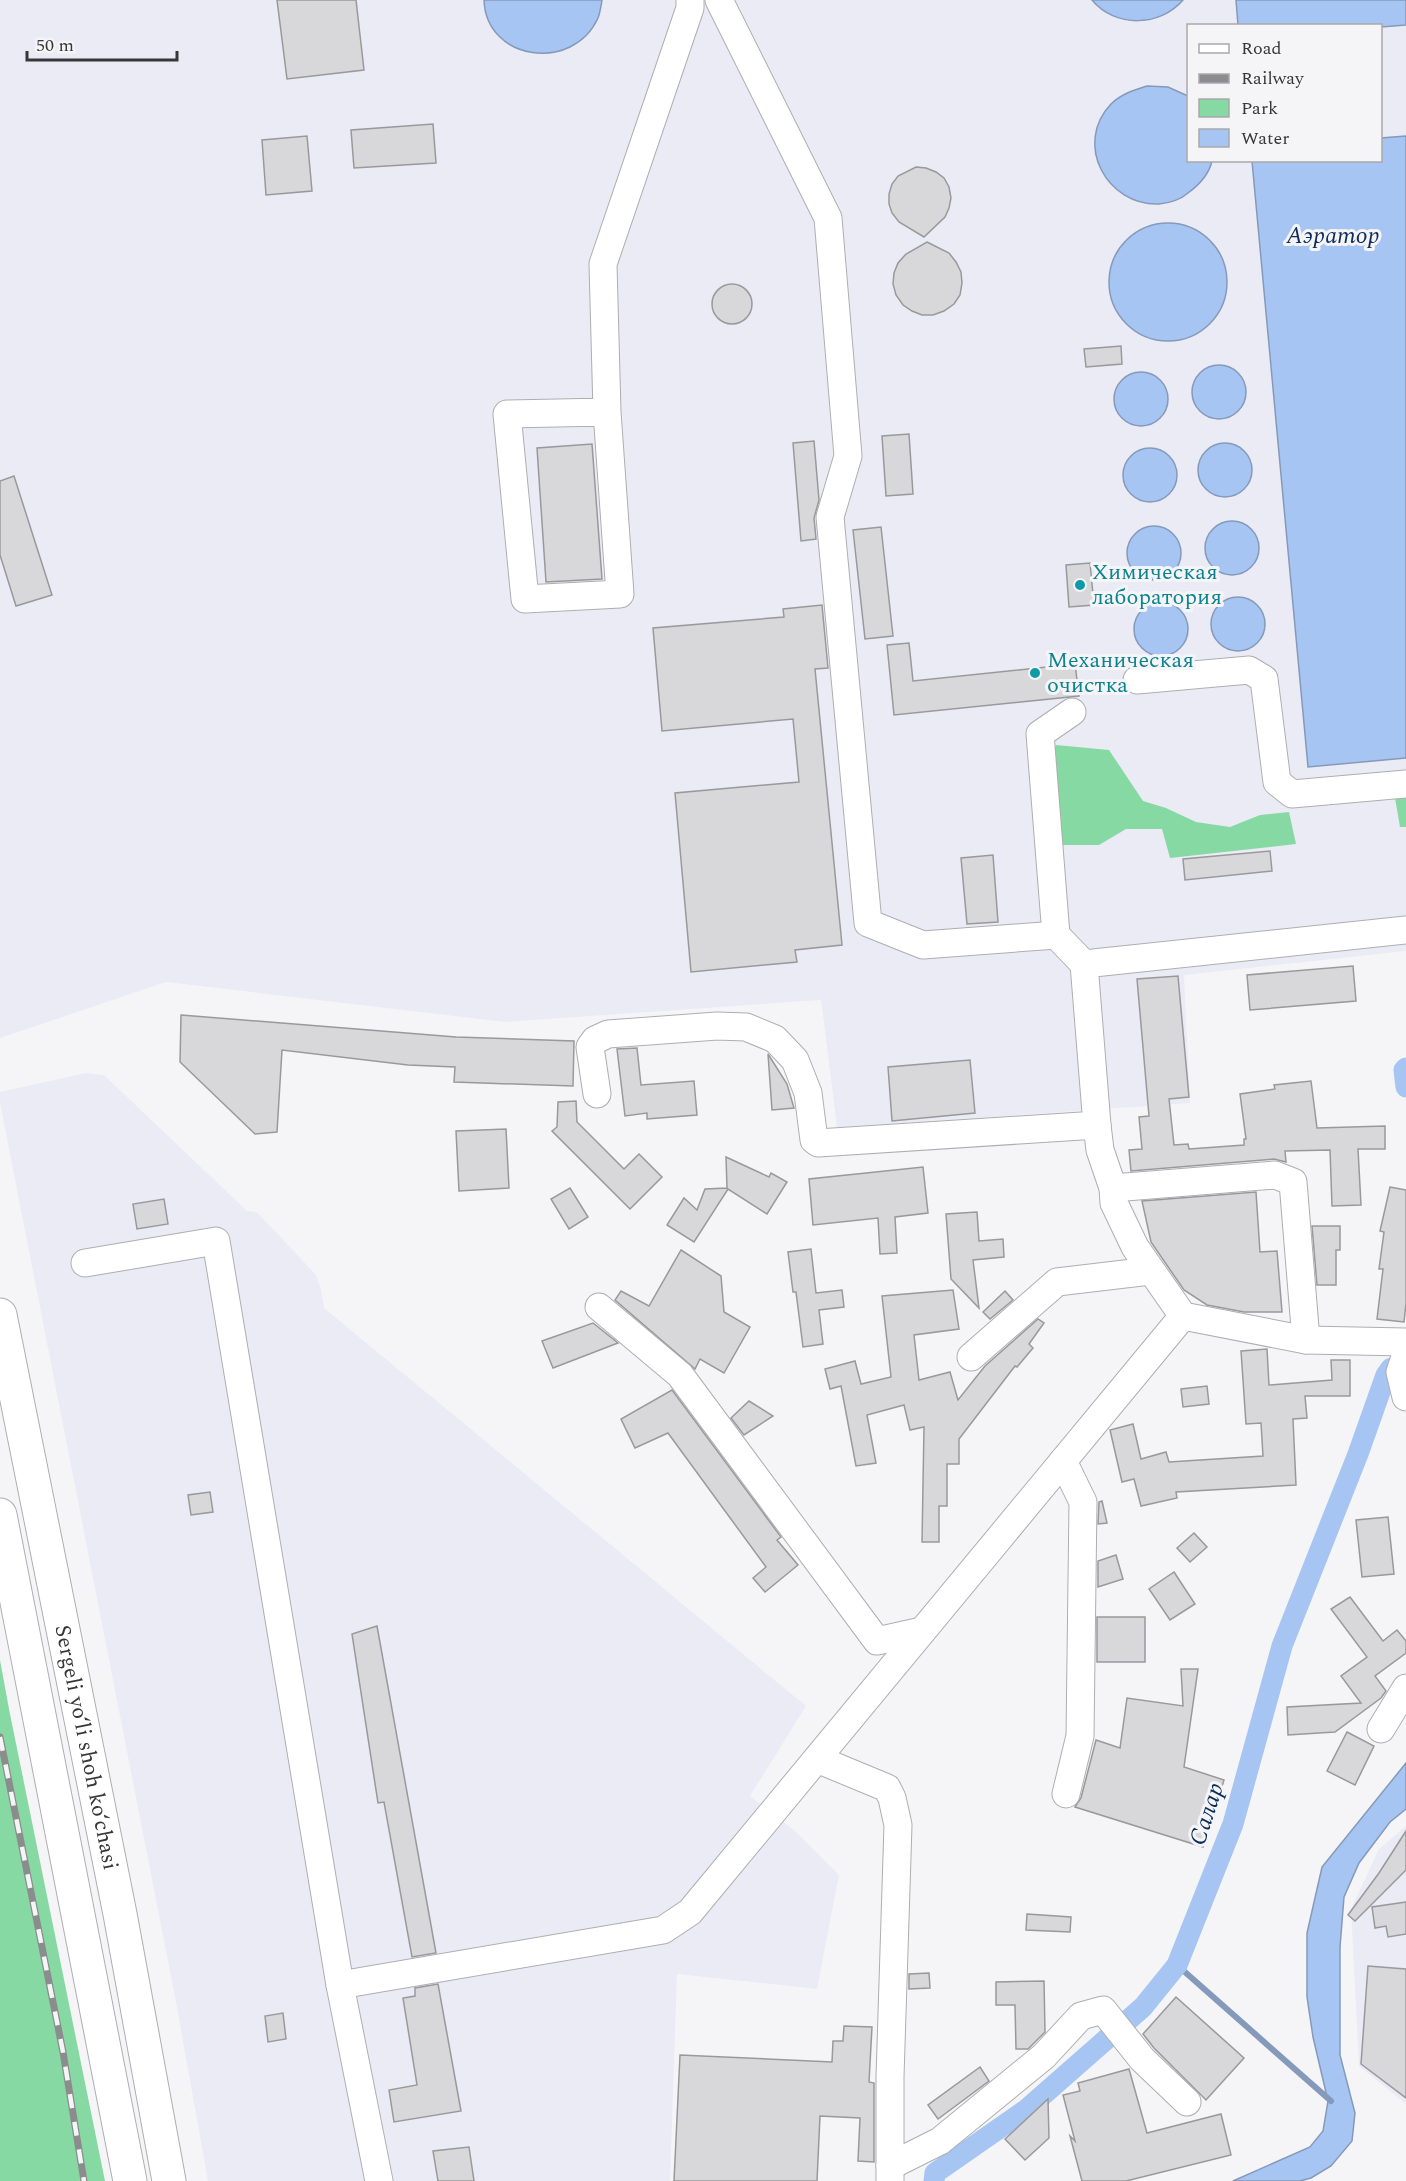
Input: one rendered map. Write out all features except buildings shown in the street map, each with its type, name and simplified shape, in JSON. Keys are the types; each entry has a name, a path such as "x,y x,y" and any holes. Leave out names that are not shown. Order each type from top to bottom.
{"main road":[{"name":"Sergeli yo‘li shoh ko‘chasi","path":"0,1315 120,1914 169,2181"},
{"name":"Sergeli yo‘li shoh ko‘chasi","path":"0,1515 130,2181"}],"street":[{"path":"607,412 507,414 525,600 620,594 607,412 603,264 690,8 690,0"},
{"path":"719,0 828,218 848,456 830,517 868,923 923,945 1056,935"},
{"path":"1137,680 1249,670 1264,679 1277,782 1292,794 1406,784"},
{"path":"1072,712 1040,734 1056,935 1084,964 1100,1150 1113,1188 1114,1203 1135,1247 1183,1316 1306,1340 1406,1342"},
{"path":"1084,964 1406,930"},
{"path":"597,1094 590,1047 595,1040 608,1034 717,1026 746,1028 775,1039 795,1060 808,1093 814,1140 818,1143 1097,1125"},
{"path":"1113,1188 1275,1175 1293,1182 1306,1340"},
{"path":"85,1263 216,1240 340,1985 379,2181"},
{"path":"971,1357 1057,1282 1150,1271"},
{"path":"599,1307 680,1376 877,1641 922,1631"},
{"path":"340,1985 663,1930 690,1912 1183,1316"},
{"path":"1406,1354 1401,1372 1406,1397"},
{"path":"1063,1461 1083,1502 1080,1736 1066,1794"},
{"path":"1381,1729 1406,1688"},
{"path":"817,1759 887,1788 892,1798 898,1825 890,2077 890,2173"},
{"path":"890,2173 940,2141 1044,2056 1081,2016 1103,2010 1142,2059 1187,2102"}],"shaded area":[{"path":"0,0 1406,0 1406,951 1184,975 1190,1103 837,1128 821,1000 505,1022 166,982 0,1038"},
{"path":"86,1073 104,1075 247,1211 257,1212 316,1275 324,1308 806,1706 750,1796 795,1831 839,1875 817,1989 677,1974 670,2181 208,2181 175,1997 0,1103 0,1092"},
{"path":"1406,1826 1406,2104 1359,2066 1351,1909 1379,1849"}],"green space":[{"path":"1056,745 1109,750 1143,801 1166,808 1196,822 1230,827 1260,815 1289,812 1296,844 1170,858 1162,829 1126,829 1099,845 1056,845 1048,761"},
{"path":"1406,785 1406,827 1400,827 1393,786"},
{"path":"0,1660 9,1709 105,2181 0,2181"}],"water":[{"path":"484,0 602,0 598,18 586,36 570,47 551,53 532,52 514,47 499,36 488,21"},
{"path":"1092,0 1183,0 1162,15 1138,21 1113,16"},
{"path":"1236,0 1406,0 1406,25 1382,27 1382,24 1238,24"},
{"path":"1147,86 1168,87 1187,96 1187,162 1212,162 1200,183 1185,195 1170,202 1159,204 1140,202 1124,195 1111,184 1101,170 1096,154 1095,137 1100,120 1111,104"},
{"name":"Аэратор","path":"1406,136 1406,758 1308,767 1252,162 1382,162 1382,138"},
{"path":"1168,223 1191,227 1210,240 1223,259 1227,282 1223,305 1210,324 1191,337 1168,341 1145,337 1126,324 1113,305 1109,282 1113,259 1126,240 1145,227"},
{"path":"1214,365 1224,365 1234,369 1242,377 1246,392 1242,407 1234,415 1224,419 1214,419 1204,415 1196,407 1192,397 1192,387 1196,377 1204,369"},
{"path":"1136,372 1146,372 1156,376 1164,384 1168,399 1164,414 1156,422 1146,426 1136,426 1126,422 1118,414 1114,404 1114,394 1118,384 1126,376"},
{"path":"1220,443 1230,443 1240,447 1248,455 1252,470 1248,485 1240,493 1230,497 1220,497 1210,493 1202,485 1198,475 1198,465 1202,455 1210,447"},
{"path":"1145,448 1155,448 1165,452 1173,460 1177,475 1173,490 1165,498 1155,502 1145,502 1135,498 1127,490 1123,480 1123,470 1127,460 1135,452"},
{"path":"1227,521 1237,521 1247,525 1255,533 1259,548 1255,563 1247,571 1237,575 1227,575 1217,571 1209,563 1205,553 1205,543 1209,533 1217,525"},
{"path":"1149,526 1159,526 1169,530 1177,538 1181,553 1177,568 1169,576 1159,580 1149,580 1139,576 1131,568 1127,558 1127,548 1131,538 1139,530"},
{"path":"1233,597 1243,597 1253,601 1261,609 1265,624 1261,639 1253,647 1243,651 1233,651 1223,647 1215,639 1211,629 1211,619 1215,609 1223,601"},
{"path":"1156,602 1166,602 1176,606 1184,614 1188,629 1184,644 1176,652 1166,656 1156,656 1146,652 1138,644 1134,634 1134,624 1138,614 1146,606"},
{"path":"1406,1763 1406,1809 1390,1822 1359,1863 1344,1897 1340,1947 1340,2055 1355,2113 1352,2141 1331,2166 1311,2178 1300,2181 1233,2181 1310,2147 1323,2131 1328,2101 1313,2037 1307,1997 1307,1933 1322,1867"}],"waterway":[{"name":"Салар","path":"1406,1068 1404,1070 1406,1087"},
{"name":"Салар","path":"934,2181 935,2173 1027,2109 1143,2007 1177,1965 1233,1824 1282,1646 1358,1454 1386,1375 1391,1368"},
{"path":"1177,1965 1331,2101"}],"railway":[{"path":"0,1737 63,2052 84,2181"}],"place":[{"name":"Химическая лаборатория","path":"1080,585"},
{"name":"Механическая очистка","path":"1035,673"}]}
